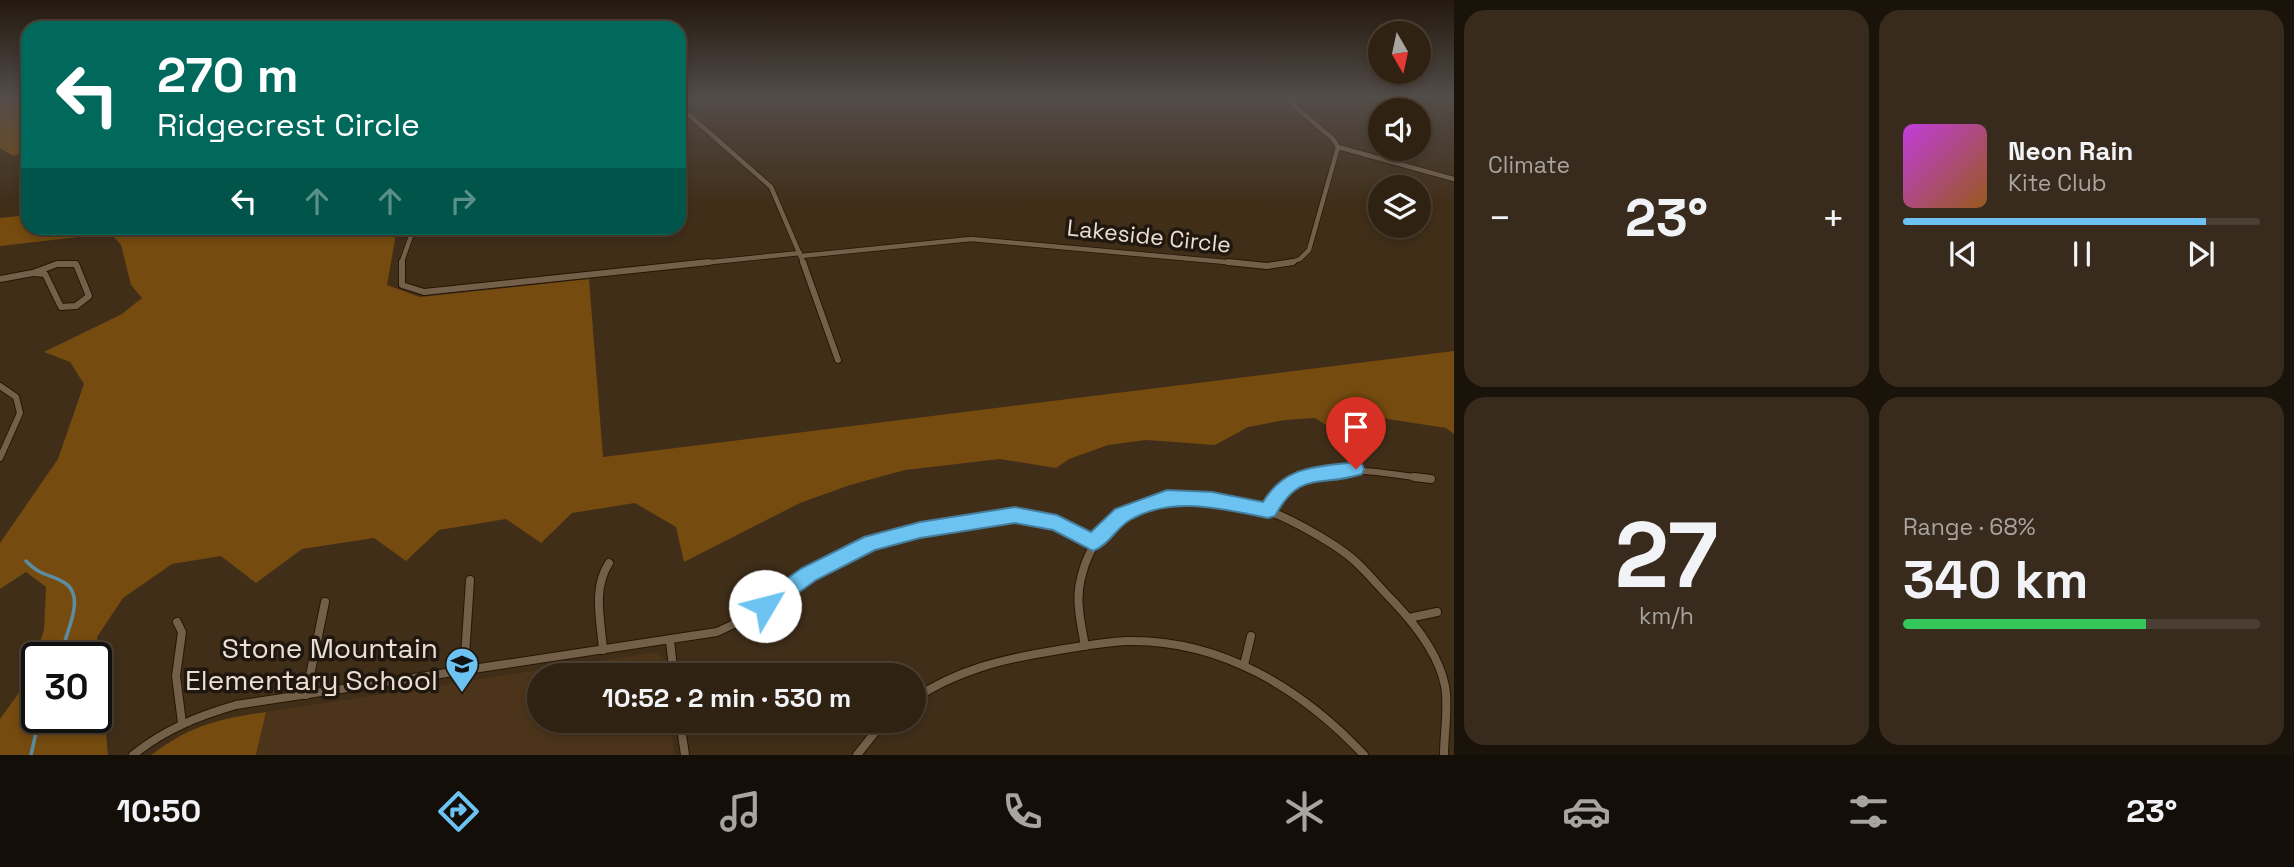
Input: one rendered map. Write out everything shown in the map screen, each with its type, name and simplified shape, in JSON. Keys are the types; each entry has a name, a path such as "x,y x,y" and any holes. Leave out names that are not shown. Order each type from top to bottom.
{"street":[{"path":"709,132 771,187 780,201 838,360"},
{"path":"1325,132 1338,147 1454,179"},
{"name":"Lakeside Circle","path":"411,236 399,276 402,285 424,292 971,239 1267,265 1290,264 1302,259 1309,250 1338,147"},
{"path":"0,279 33,273 57,264 76,264 89,296 74,306 61,307 45,274 33,273"},
{"path":"0,386 16,397 20,413 0,458"},
{"path":"1268,511 1279,492 1300,477 1356,469 1431,479"},
{"path":"1085,646 1079,610 1080,579 1093,543 1122,515 1167,498 1212,499 1268,511 1300,526 1354,560 1409,618 1432,654 1445,686 1444,755"},
{"path":"133,755 153,739 181,723 236,705 718,632 739,623 809,574 871,543 920,530 1015,515 1057,523 1093,543"},
{"path":"603,650 599,585 602,572 609,563"},
{"path":"464,671 470,580"},
{"path":"306,695 325,602"},
{"path":"1409,618 1437,612"},
{"path":"177,622 182,632 176,676 181,723"},
{"path":"1244,665 1251,636"},
{"path":"926,690 938,681 985,662 1135,640 1180,643 1244,665 1314,704 1364,755"},
{"path":"670,641 673,663"},
{"path":"682,733 685,755"},
{"path":"857,755 874,733"}],"shaded area":[{"path":"0,132 21,132 21,153 13,156 0,148"},
{"path":"21,216 21,235 396,235 387,285 420,297 589,279 603,457 1454,351 1454,434 1446,428 1375,417 1340,419 1337,426 1358,463 1349,463 1326,425 1315,418 1248,427 1215,445 1146,440 1108,445 1069,459 1056,468 1000,459 905,470 850,485 800,503 684,562 676,527 635,503 572,513 541,543 506,519 439,530 406,561 374,538 302,549 256,583 221,556 172,564 123,598 97,637 97,642 40,642 44,630 46,587 26,572 0,589 0,543 58,459 84,384 70,362 44,352 122,314 142,298 131,285 121,245 113,236 87,236 0,246 0,218"},
{"name":"Stone Mountain Elementary School","path":"657,652 666,663 585,663"},
{"name":"Stone Mountain Elementary School","path":"527,672 527,733 672,733 674,755 256,755 266,712"},
{"path":"21,690 21,733 106,733 108,755 0,755 0,719"},
{"path":"266,712 256,755 151,755 192,730 233,717"}],"waterway":[{"path":"26,561 41,572 65,583 71,590 74,608 65,642"},
{"path":"31,755 36,733"}],"place":[{"name":"Stone Mountain Elementary School","path":"462,694"}],"route":[{"path":"765,606 795,582 871,543 920,530 1015,515 1057,523 1093,543 1122,515 1167,498 1212,499 1268,511 1279,492 1300,477 1356,469"}]}
